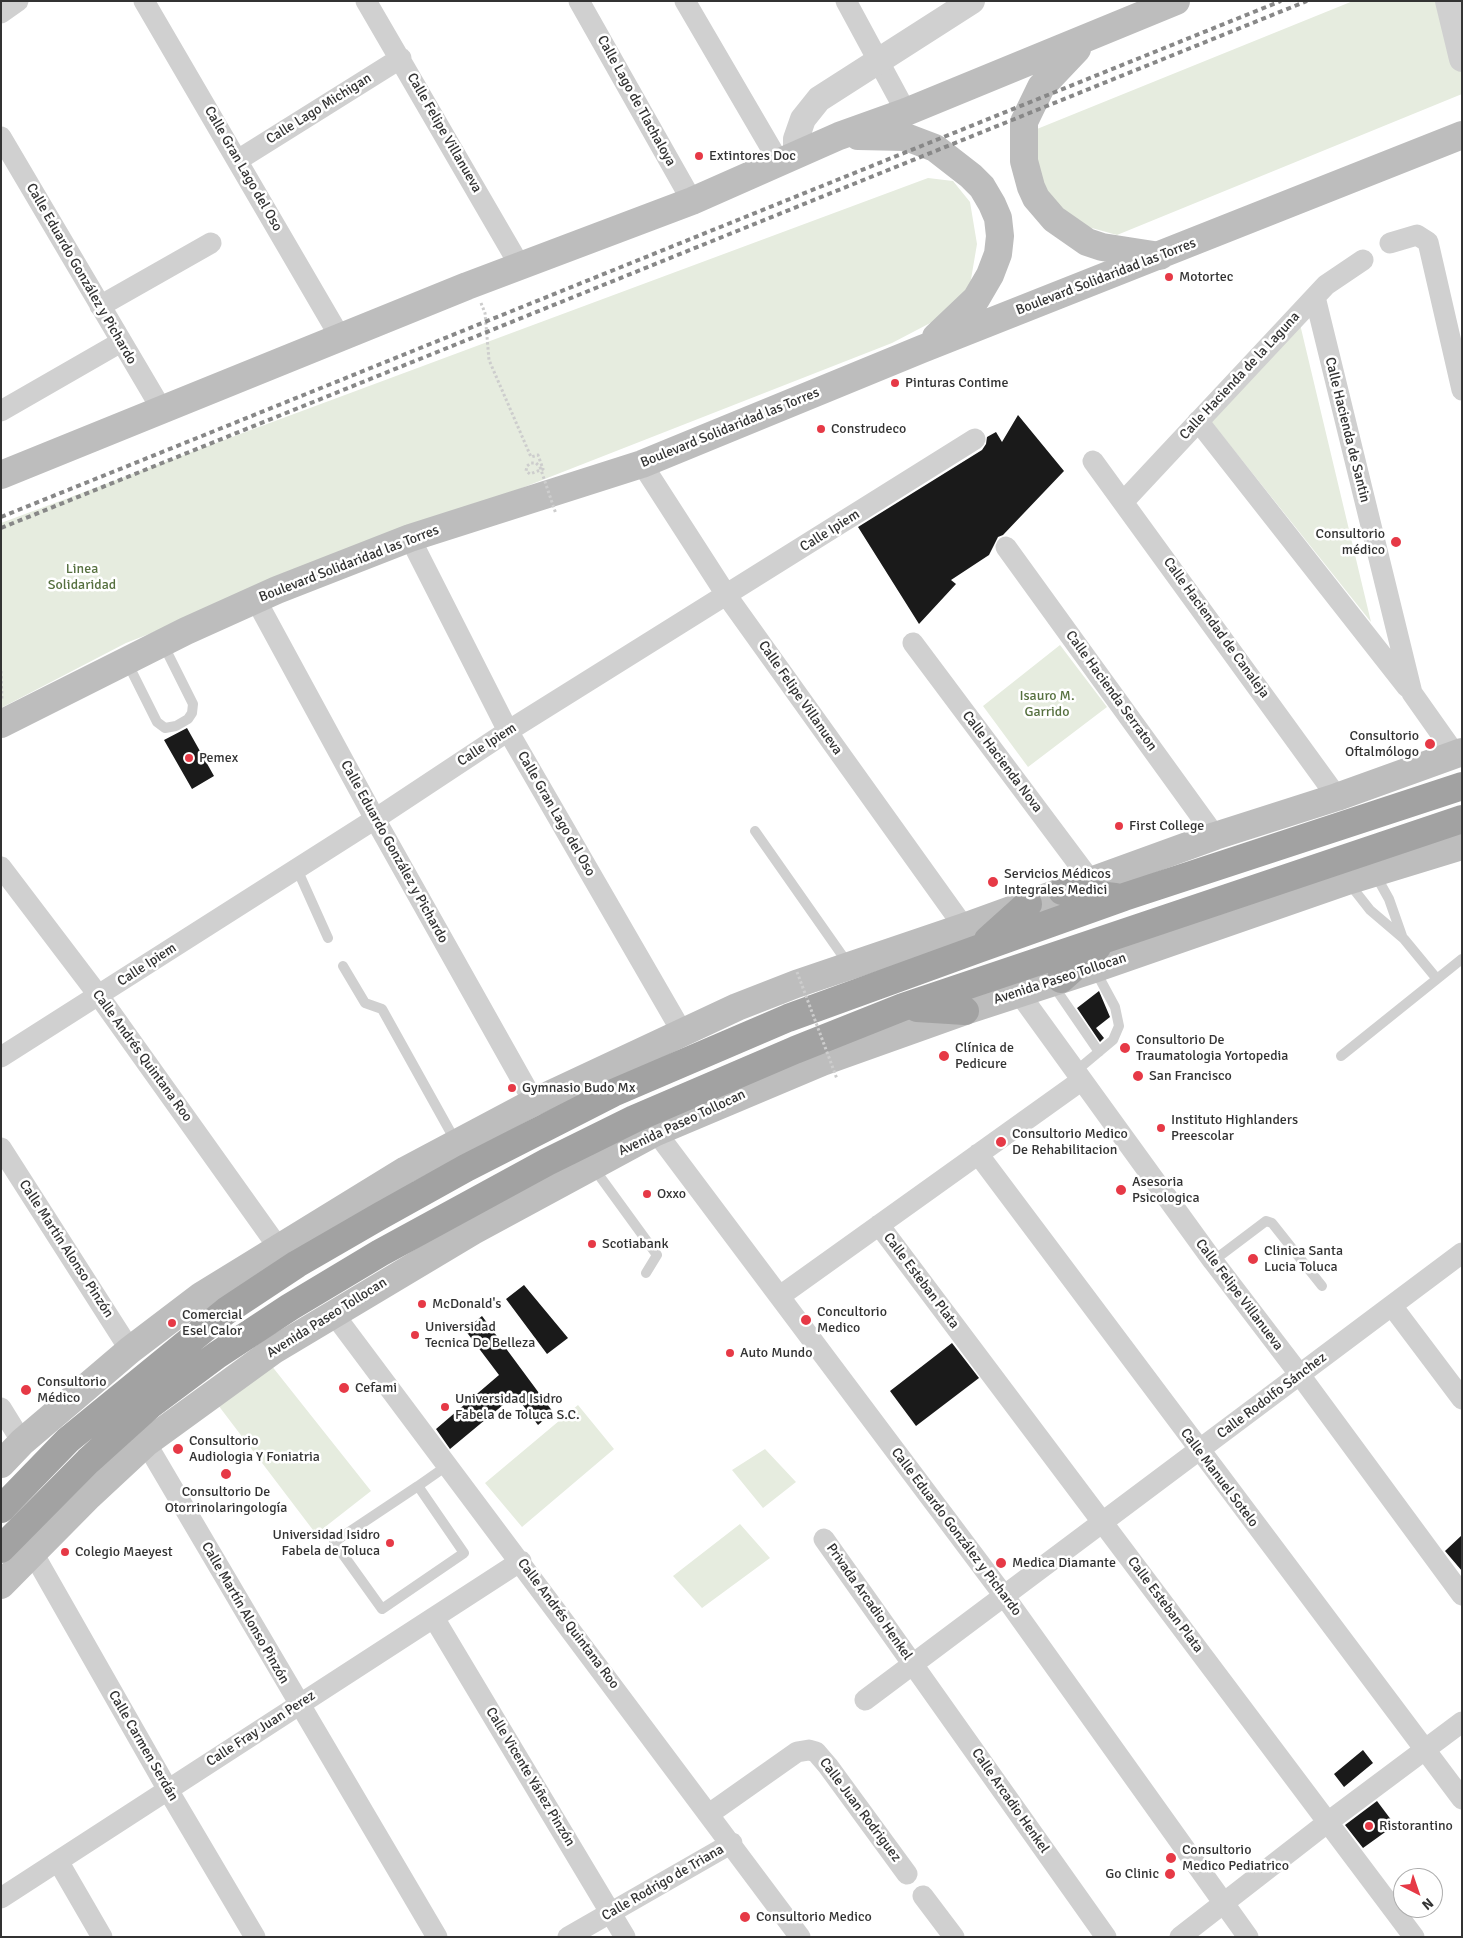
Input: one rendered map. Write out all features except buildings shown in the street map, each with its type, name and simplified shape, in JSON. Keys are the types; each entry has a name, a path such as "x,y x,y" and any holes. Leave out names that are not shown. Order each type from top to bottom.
{"highway":[{"path":"971,938 1124,897 1462,786"},
{"name":"Avenida Paseo Tollocan","path":"1,1549 88,1461 150,1405 217,1355 306,1297 473,1201 634,1119 795,1050 903,1007 1462,820"},
{"path":"1062,891 1124,897"},
{"path":"1,1509 68,1440 226,1311 297,1264 466,1168 613,1093 971,938 1028,904"},
{"path":"1056,980 1108,938"},
{"path":"903,1007 965,1011"}],"main road":[{"path":"1,475 340,337 692,201 839,136 906,112 1176,1"},
{"path":"1087,39 1040,87 1024,122 1024,161 1031,187 1036,198 1054,219 1087,242 1102,247 1160,256"},
{"path":"839,136 888,135 919,141 960,166 982,187 998,218 1000,236 998,254 983,291 946,329 922,349"},
{"name":"Boulevard Solidaridad las Torres","path":"1,724 163,643 256,600 410,538 642,464 922,349 1462,135"},
{"path":"1028,904 1215,836 1337,797 1458,753"},
{"name":"Avenida Paseo Tollocan","path":"1,1586 89,1496 146,1443 274,1350 473,1231 656,1132 822,1062 965,1011 1094,969 1347,881 1462,846"},
{"path":"1,1464 22,1442 130,1350 201,1296 406,1170 534,1102 682,1032 762,997 849,966 971,938"}],"street":[{"path":"1,13 18,1"},
{"name":"Calle Gran Lago del Oso","path":"144,1 340,337"},
{"name":"Calle Felipe Villanueva","path":"366,1 401,58 520,266"},
{"name":"Calle Lago de Tlachaloya","path":"579,1 692,201"},
{"path":"685,1 788,158"},
{"path":"846,1 906,112"},
{"path":"788,158 798,129 809,109 819,99 972,1"},
{"path":"1448,1 1462,59"},
{"name":"Calle Lago Michigan","path":"238,160 401,58"},
{"name":"Calle Eduardo González y Pichardo","path":"1,137 162,410"},
{"path":"1390,243 1417,235 1428,242 1462,390"},
{"path":"100,306 211,243"},
{"name":"Calle Hacienda de la Laguna","path":"1124,501 1326,284 1363,260"},
{"name":"Calle Hacienda de Santin","path":"1315,297 1412,693 1458,753"},
{"path":"1,411 121,342"},
{"path":"1198,421 1412,693"},
{"name":"Calle Ipiem","path":"1,1056 99,996 375,819 508,731 727,596 975,439"},
{"name":"Calle Haciendad de Canaleja","path":"1093,461 1124,501 1337,797"},
{"name":"Calle Felipe Villanueva","path":"642,464 727,596 971,938"},
{"name":"Calle Gran Lago del Oso","path":"410,538 508,731 682,1032"},
{"name":"Calle Hacienda Serraton","path":"1006,547 1215,836"},
{"name":"Calle Eduardo González y Pichardo","path":"256,600 375,819 534,1102"},
{"name":"Calle Hacienda Nova","path":"913,643 1091,881"},
{"name":"Calle Andrés Quintana Roo","path":"1,867 99,996 278,1247"},
{"name":"Calle Felipe Villanueva","path":"1019,993 1213,1261 1300,1375 1462,1595"},
{"path":"780,1296 978,1154 1079,1076"},
{"name":"Calle Eduardo González y Pichardo","path":"656,1132 1005,1597 1248,1937"},
{"name":"Calle Martín Alonso Pinzón","path":"1,1148 130,1350"},
{"name":"Calle Manuel Sotelo","path":"978,1154 1462,1800"},
{"name":"Calle Esteban Plata","path":"879,1226 1414,1937"},
{"name":"Calle Rodolfo Sánchez","path":"864,1700 1005,1597 1462,1253"},
{"path":"1392,1306 1462,1399"},
{"name":"Calle Andrés Quintana Roo","path":"333,1313 521,1561 800,1937"},
{"path":"1,1408 22,1442"},
{"name":"Calle Martín Alonso Pinzón","path":"146,1443 298,1705 437,1937"},
{"name":"Privada Arcadio Henkel","path":"824,1539 913,1665"},
{"name":"Calle Carmen Serdán","path":"34,1553 168,1790 255,1937"},
{"name":"Calle Fray Juan Perez","path":"1,1898 521,1561"},
{"name":"Calle Vicente Yáñez Pinzón","path":"434,1618 625,1937"},
{"name":"Calle Arcadio Henkel","path":"913,1665 1106,1937"},
{"path":"1180,1937 1328,1822 1462,1722"},
{"name":"Calle Juan Rodriguez","path":"709,1814 797,1752 809,1750 816,1752 907,1874"},
{"name":"Calle Rodrigo de Triana","path":"568,1937 732,1843"},
{"path":"58,1861 102,1937"},
{"path":"923,1896 954,1937"}],"lane":[{"path":"127,661 157,722 166,728 176,726 188,719 192,713 193,704 163,643"},
{"path":"755,831 849,966"},
{"path":"297,869 328,938"},
{"path":"1374,873 1389,899 1404,939"},
{"path":"1347,881 1370,910 1404,939 1437,979"},
{"path":"1341,1056 1462,959"},
{"path":"343,966 365,1003 382,1009 457,1143"},
{"path":"1079,1076 1099,1052 1113,1040 1119,1026 1115,1007 1094,969"},
{"path":"1056,980 1099,1052"},
{"path":"593,1166 657,1255 646,1273"},
{"path":"1213,1261 1266,1221 1272,1223 1322,1286"},
{"path":"418,1486 464,1553 382,1609 334,1542 448,1465"}],"path":[{"path":"485,313 489,360 531,457 538,454 543,469 530,474 526,471 526,466 531,463 536,463 540,467 556,514"},
{"path":"1,671 2,700"},
{"path":"797,972 837,1079"}],"green space":[{"path":"1353,1 1462,1 1462,94 1117,235 1081,225 1046,193 1034,162 1037,129"},
{"name":"Linea Solidaridad","path":"928,178 953,181 970,202 977,244 969,291 936,320 892,343 126,643 1,708 1,523"},
{"path":"1299,320 1371,622 1206,415"},
{"name":"Isauro M. Garrido","path":"1060,645 1107,707 1028,767 983,706"},
{"path":"271,1365 371,1491 316,1534 218,1405"},
{"path":"578,1405 614,1449 522,1527 485,1483"},
{"path":"765,1449 796,1482 763,1508 732,1470"},
{"path":"740,1524 770,1558 702,1608 673,1576"}],"railway":[{"path":"1,517 1281,1"},
{"path":"1,528 1307,1"}],"place":[{"name":"Extintores Doc","path":"699,156"},
{"name":"Motortec","path":"1169,277"},
{"name":"Pinturas Contime","path":"895,383"},
{"name":"Construdeco","path":"821,429"},
{"name":"Consultorio médico","path":"1396,542"},
{"name":"Consultorio Oftalmólogo","path":"1430,744"},
{"name":"Pemex","path":"189,758"},
{"name":"First College","path":"1119,826"},
{"name":"Servicios Médicos Integrales Medici","path":"993,882"},
{"name":"Consultorio De Traumatologia Yortopedia","path":"1125,1048"},
{"name":"Clínica de Pedicure","path":"944,1056"},
{"name":"San Francisco","path":"1138,1076"},
{"name":"Gymnasio Budo Mx","path":"512,1088"},
{"name":"Instituto Highlanders Preescolar","path":"1161,1128"},
{"name":"Consultorio Medico De Rehabilitacion","path":"1001,1142"},
{"name":"Asesoria Psicologica","path":"1121,1190"},
{"name":"Oxxo","path":"647,1194"},
{"name":"Scotiabank","path":"592,1244"},
{"name":"Clinica Santa Lucia Toluca","path":"1253,1259"},
{"name":"McDonald's","path":"422,1304"},
{"name":"Concultorio Medico","path":"806,1320"},
{"name":"Comercial Esel Calor","path":"172,1323"},
{"name":"Universidad Tecnica De Belleza","path":"415,1335"},
{"name":"Auto Mundo","path":"730,1353"},
{"name":"Cefami","path":"344,1388"},
{"name":"Consultorio Médico","path":"26,1390"},
{"name":"Universidad Isidro Fabela de Toluca S.C.","path":"445,1407"},
{"name":"Consultorio Audiologia Y Foniatria","path":"178,1449"},
{"name":"Consultorio De Otorrinolaringología","path":"226,1474"},
{"name":"Universidad Isidro Fabela de Toluca","path":"390,1543"},
{"name":"Colegio Maeyest","path":"65,1552"},
{"name":"Medica Diamante","path":"1001,1563"},
{"name":"Ristorantino","path":"1369,1826"},
{"name":"Consultorio Medico Pediatrico","path":"1171,1858"},
{"name":"Go Clinic","path":"1170,1874"},
{"name":"Consultorio Medico","path":"745,1917"}]}
